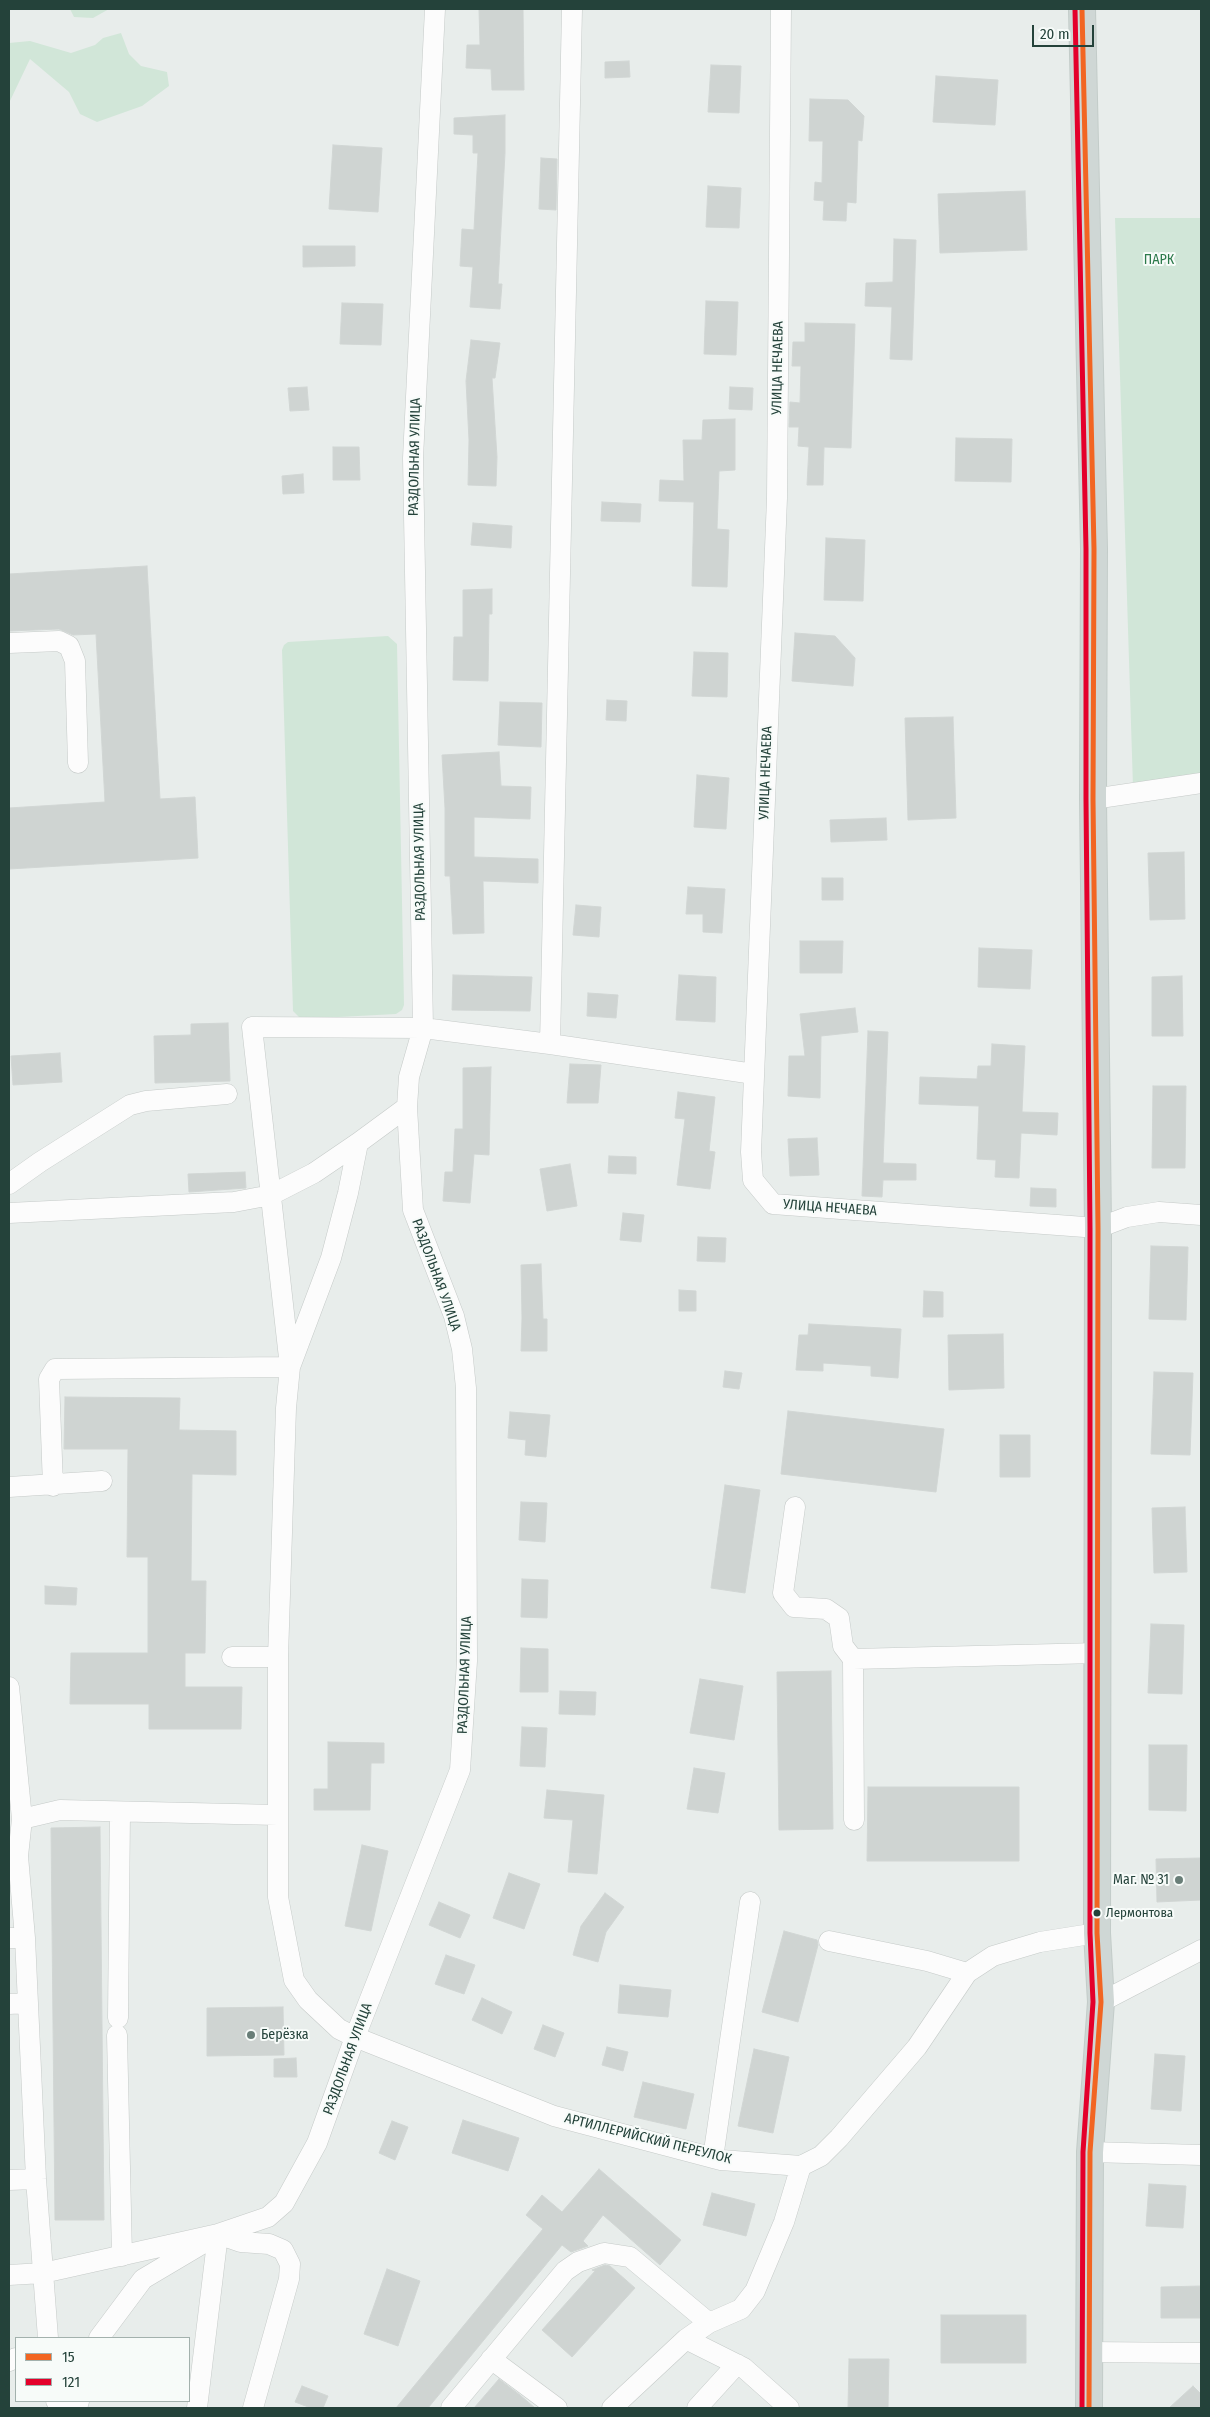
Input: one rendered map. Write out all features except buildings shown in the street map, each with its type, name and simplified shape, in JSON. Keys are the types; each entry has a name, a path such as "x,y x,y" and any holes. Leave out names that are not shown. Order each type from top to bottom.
{"main road":[{"path":"1082,9 1094,549 1093,799 1098,1228 1097,1933 1102,2002 1090,2152 1089,2408"}],"street":[{"name":"РАЗДОЛЬНАЯ УЛИЦА","path":"218,2234 268,2217 284,2203 317,2143 355,2037 460,1770 467,1662 465,1378 462,1349 454,1316 413,1210 407,1107 409,1077 423,1028 413,458 435,9"},
{"path":"550,1044 572,9"},
{"name":"УЛИЦА НЕЧАЕВА","path":"782,9 777,498 751,1152 753,1180 773,1204 1098,1228"},
{"path":"9,644 59,641 69,646 75,661 78,763"},
{"path":"1093,799 1201,783"},
{"path":"290,1367 252,1027 423,1028 550,1044 754,1074"},
{"path":"9,1184 130,1105 146,1101 227,1094"},
{"path":"9,1213 234,1202 271,1194 314,1173 407,1107"},
{"path":"290,1367 331,1258 348,1193 358,1143"},
{"path":"1098,1228 1127,1217 1159,1212 1201,1215"},
{"path":"53,1486 49,1378 55,1369 290,1367"},
{"name":"АРТИЛЛЕРИЙСКИЙ ПЕРЕУЛОК","path":"290,1367 286,1408 278,1656 278,1897 294,1980 308,2000 339,2029 554,2116 713,2158 801,2166"},
{"path":"9,1487 53,1486 102,1481"},
{"path":"795,1507 783,1593 794,1607 826,1610 839,1618 843,1646 853,1659 854,1820"},
{"path":"853,1659 1098,1653"},
{"path":"232,1657 278,1656"},
{"path":"9,1686 22,1819 18,1856 18,2004 36,2179 48,2337"},
{"path":"22,1819 60,1810 278,1815"},
{"path":"120,1812 118,2026 122,2256"},
{"path":"713,2158 750,1902"},
{"path":"612,2408 686,2339 708,2323 741,2309 755,2291 784,2222 801,2166 821,2156 840,2138 917,2047 966,1973 993,1956 1040,1942 1097,1933"},
{"path":"829,1941 927,1961 966,1973"},
{"path":"1102,2002 1201,1950"},
{"path":"1090,2152 1201,2155"},
{"path":"9,2180 36,2179"},
{"path":"100,2337 143,2279 218,2234"},
{"path":"197,2408 218,2234"},
{"path":"9,2275 43,2273 218,2234 241,2242 269,2244 283,2250 290,2264 289,2279 253,2408"},
{"path":"451,2408 565,2271 578,2262 604,2253 630,2257 708,2323"},
{"path":"686,2339 736,2364 789,2408"},
{"path":"1088,2352 1201,2353"},
{"path":"491,2359 557,2408"},
{"path":"697,2408 736,2364"}],"green space":[{"path":"70,9 109,9 93,18 74,17"},
{"path":"121,33 129,54 141,66 167,72 169,86 142,106 97,122 80,114 69,92 30,59 9,103 9,43 30,41 71,53 95,45 103,38"},
{"name":"ПАРК","path":"1115,218 1201,218 1201,778 1133,787"},
{"path":"388,636 397,644 404,1005 402,1010 396,1014 301,1019 293,1011 282,650 288,642"}],"transit line":[{"name":"121","path":"1075,9 1086,549 1090,1228 1090,1933 1093,2002 1083,2152 1082,2408"},
{"name":"15","path":"1082,9 1094,549 1093,799 1098,1228 1097,1933 1101,2002 1090,2152 1089,2408"}],"place":[{"name":"Маг. № 31","path":"1179,1880"},
{"name":"Лермонтова","path":"1097,1913"},
{"name":"Берёзка","path":"251,2035"}]}
